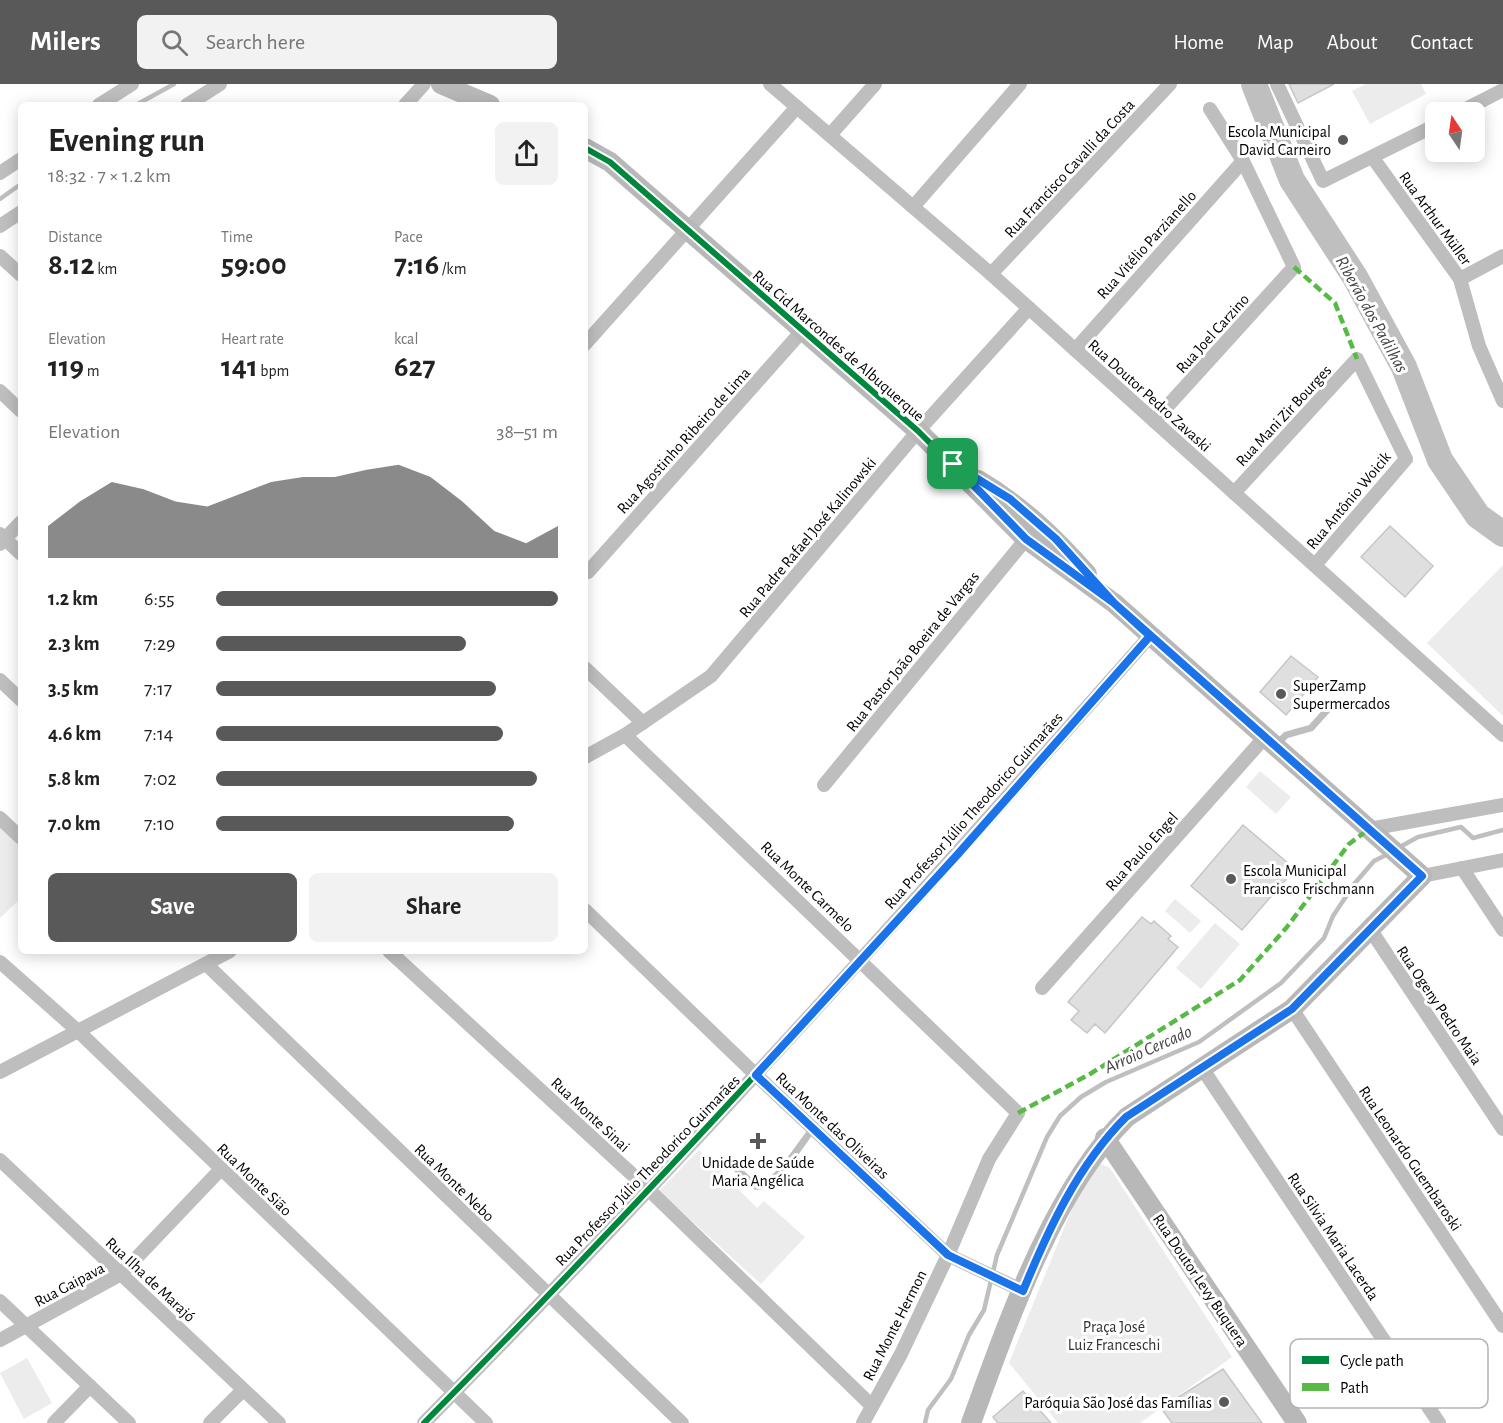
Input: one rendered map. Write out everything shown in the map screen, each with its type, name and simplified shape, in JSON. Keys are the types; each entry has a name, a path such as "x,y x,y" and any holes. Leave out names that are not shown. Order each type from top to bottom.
{"street":[{"path":"104,102 132,84"},
{"path":"192,102 219,84"},
{"path":"408,102 424,84"},
{"path":"441,84 483,102"},
{"name":"Rua Doutor Pedro Zavaski","path":"770,84 991,274 1503,735"},
{"path":"830,135 875,84"},
{"path":"913,207 1020,84"},
{"name":"Rua Francisco Cavalli da Costa","path":"991,274 1170,84"},
{"path":"1277,84 1323,181 1425,131"},
{"path":"1480,102 1503,90"},
{"path":"588,341 689,231 797,107"},
{"path":"1210,109 1243,161"},
{"name":"Rua Cid Marcondes de Albuquerque","path":"588,150 610,162 918,431 1026,539 1114,603"},
{"name":"Rua Arthur Müller","path":"1373,158 1460,279 1479,346 1503,401"},
{"path":"0,173 18,161"},
{"name":"Rua Joel Carzino","path":"1154,421 1294,267 1243,161"},
{"name":"Rua Vitélio Parzianello","path":"1075,350 1243,161"},
{"path":"0,226 18,214"},
{"path":"0,256 18,272"},
{"path":"1460,279 1503,256"},
{"name":"Rua Padre Rafael José Kalinowski","path":"588,755 626,735 711,676 918,431 1029,308"},
{"name":"Rua Agostinho Ribeiro de Lima","path":"588,572 802,330"},
{"name":"Rua Mani Zir Bourges","path":"1234,493 1357,359"},
{"name":"Rua Antônio Woicik","path":"1315,565 1406,459 1357,359"},
{"path":"0,391 18,408"},
{"name":"Rua Cid Marcondes de Albuquerque","path":"953,464 1010,499 1056,539 1114,603 1422,876"},
{"path":"18,525 2,539 18,552"},
{"name":"Rua Pastor João Boeira de Vargas","path":"824,785 1026,539"},
{"name":"Rua Professor Júlio Theodorico Guimarães","path":"424,1423 756,1075 1150,636"},
{"path":"588,671 643,723"},
{"path":"0,681 18,697"},
{"name":"Rua Monte Carmelo","path":"626,735 1018,1113"},
{"name":"Rua Paulo Engel","path":"1042,988 1270,742"},
{"path":"1374,833 1503,805"},
{"path":"0,818 18,835"},
{"path":"971,1423 1015,1287 1077,1177 1105,1138 1126,1117 1292,1009 1422,876 1503,860"},
{"path":"1462,868 1503,930"},
{"name":"Rua Monte das Oliveiras","path":"588,913 948,1255 1015,1287"},
{"name":"Rua Ogeny Pedro Maia","path":"1370,929 1503,1128"},
{"path":"0,1072 224,954"},
{"name":"Rua Monte Sinai","path":"392,954 648,1189 872,1405"},
{"name":"Rua Monte Sião","path":"0,962 78,1031 486,1423"},
{"name":"Rua Monte Nebo","path":"206,964 682,1423"},
{"name":"Rua Leonardo Guembaroski","path":"1292,1009 1503,1326"},
{"name":"Rua Silvia Maria Lacerda","path":"1202,1068 1383,1339"},
{"name":"Rua Monte Hermon","path":"863,1423 901,1354 948,1255 989,1159 1018,1113"},
{"name":"Rua Doutor Levy Buquera","path":"1105,1138 1297,1423"},
{"name":"Rua Ilha de Marajó","path":"0,1160 279,1423"},
{"name":"Rua Gaipava","path":"0,1340 121,1274 221,1169"},
{"path":"0,1301 129,1423"},
{"path":"54,1423 90,1386"},
{"path":"210,1423 243,1390"},
{"name":"Rua Silvia Maria Lacerda","path":"1429,1408 1439,1423"}],"lane":[{"path":"1270,742 1311,728 1329,708"},
{"path":"736,1168 755,1186 764,1185 790,1162 800,1144 813,1129"}],"green space":[{"path":"1366,84 1421,84 1426,94 1370,124 1352,91"},
{"path":"1503,565 1503,716 1427,643"},
{"path":"1260,771 1291,797 1276,814 1246,787"},
{"path":"0,824 18,842 18,901 0,918"},
{"path":"1175,899 1201,921 1190,933 1165,911"},
{"path":"1215,923 1240,944 1201,989 1176,968"},
{"path":"699,1150 757,1208 764,1201 805,1237 761,1284 659,1191"},
{"name":"Praça José Luiz Franceschi","path":"1101,1164 1110,1168 1232,1357 1140,1423 1058,1423 1009,1363 1085,1177 1091,1168"},
{"path":"27,1358 52,1403 24,1419 0,1373"}],"building":[{"path":"1289,84 1334,84 1298,103"},
{"path":"1390,526 1433,566 1405,597 1361,557"},
{"path":"1291,656 1318,677 1286,715 1260,692"},
{"path":"1243,825 1295,869 1242,930 1191,886"},
{"path":"1142,917 1151,924 1154,921 1171,936 1168,939 1178,947 1105,1033 1095,1024 1087,1033 1071,1020 1079,1011 1068,1002"},
{"name":"Paróquia São José das Famílias","path":"1223,1369 1262,1423 1172,1423 1161,1408"},
{"path":"1023,1391 1051,1423 998,1423 993,1417"}],"waterway":[{"path":"141,102 174,84"},
{"name":"Riberão dos Padilhas","path":"1254,84 1292,180 1355,277 1404,367 1440,460 1478,516 1503,534"},
{"path":"0,199 18,186"},
{"name":"Arroio Cercado","path":"1398,848 1418,837 1461,827 1473,838 1503,830"},
{"name":"Arroio Cercado","path":"925,1423 928,1410 951,1379 969,1335 984,1310 997,1255 1047,1137 1060,1116 1081,1097 1106,1082 1199,1042 1281,983 1324,938 1333,916 1355,883 1374,861 1388,854"}],"marked path":[{"path":"1294,267 1335,303 1357,359"},
{"path":"1018,1113 1090,1074 1240,980 1287,927 1349,844 1369,829"}],"cycle path":[{"path":"588,150 610,162 918,431 1026,539 1114,603 1422,876"},
{"path":"424,1423 702,1133 1150,636"}],"place":[{"name":"Escola Municipal David Carneiro","path":"1343,140"},
{"name":"SuperZamp Supermercados","path":"1281,694"},
{"name":"Escola Municipal Francisco Frischmann","path":"1231,879"},
{"name":"Unidade de Saúde Maria Angélica","path":"758,1141"},
{"name":"Paróquia São José das Famílias","path":"1224,1402"}],"route":[{"path":"953,464 1010,499 1056,539 1114,603 1422,876 1292,1009 1126,1117 1105,1138 1077,1177 1023,1291 948,1255 756,1075 958,854 1150,636 1114,603 1026,539 953,464"}]}
